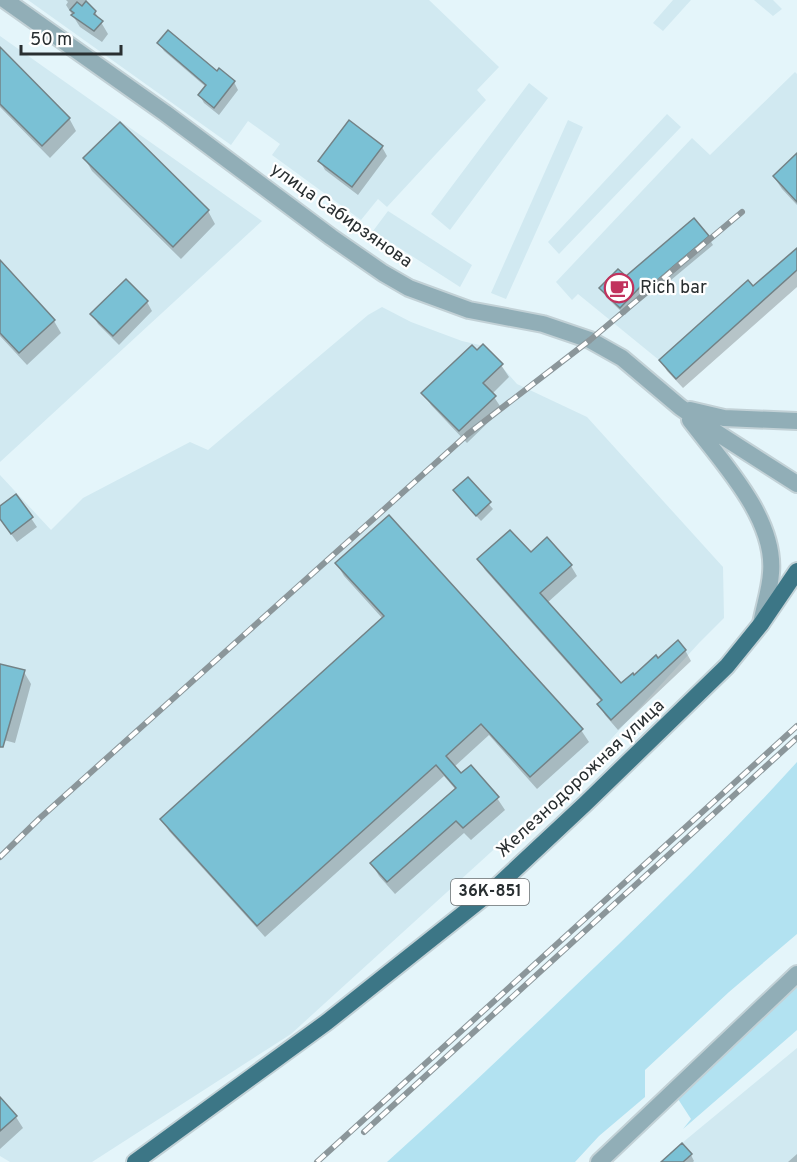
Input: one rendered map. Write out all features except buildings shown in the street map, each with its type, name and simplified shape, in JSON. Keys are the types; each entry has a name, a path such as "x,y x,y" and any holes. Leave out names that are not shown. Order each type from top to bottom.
{"main road":[{"name":"Железнодорожная улица","path":"135,1162 327,1022 493,890 727,666 761,624 797,571"}],"street":[{"name":"улица Сабирзянова","path":"5,0 165,113 383,273 409,288 469,310 543,324 590,340 622,357 680,407"},
{"path":"680,407 724,418 797,421"},
{"path":"680,407 797,484"},
{"path":"680,407 750,501 762,526 769,547 771,572 761,624"},
{"path":"599,1162 797,974"}],"shaded area":[{"path":"28,0 429,0 499,67 477,90 486,100 387,207 378,199 361,220 272,155 280,144 248,121 231,145"},
{"path":"673,0 691,0 663,31 653,23"},
{"path":"754,0 773,0 782,9 773,16"},
{"path":"0,36 262,221 0,462"},
{"path":"795,72 797,74 797,271 676,378 659,360 578,294 572,300 556,282 692,138 710,155"},
{"path":"529,83 548,98 450,230 431,214"},
{"path":"667,114 681,127 559,254 548,242"},
{"path":"568,120 583,127 506,299 491,293"},
{"path":"388,211 472,265 460,287 373,231"},
{"path":"382,307 411,322 462,341 484,346 517,384 587,417 723,567 724,618 591,761 291,1034 92,1162 10,1162 0,1156 0,475 51,530 83,498 190,442 208,450 368,315"},
{"path":"797,762 797,934 729,992 645,1070 645,1097 599,1136 575,1162 387,1162 642,922 732,832"},
{"path":"797,981 797,1030 683,1129 691,1119 678,1099 697,1076"},
{"path":"797,1048 797,1162 661,1162 682,1143"}],"railway":[{"path":"0,857 40,818 468,434 590,340 742,212"},
{"path":"317,1162 797,726"},
{"path":"364,1132 797,738"}],"place":[{"name":"Rich bar","path":"619,288"}]}
